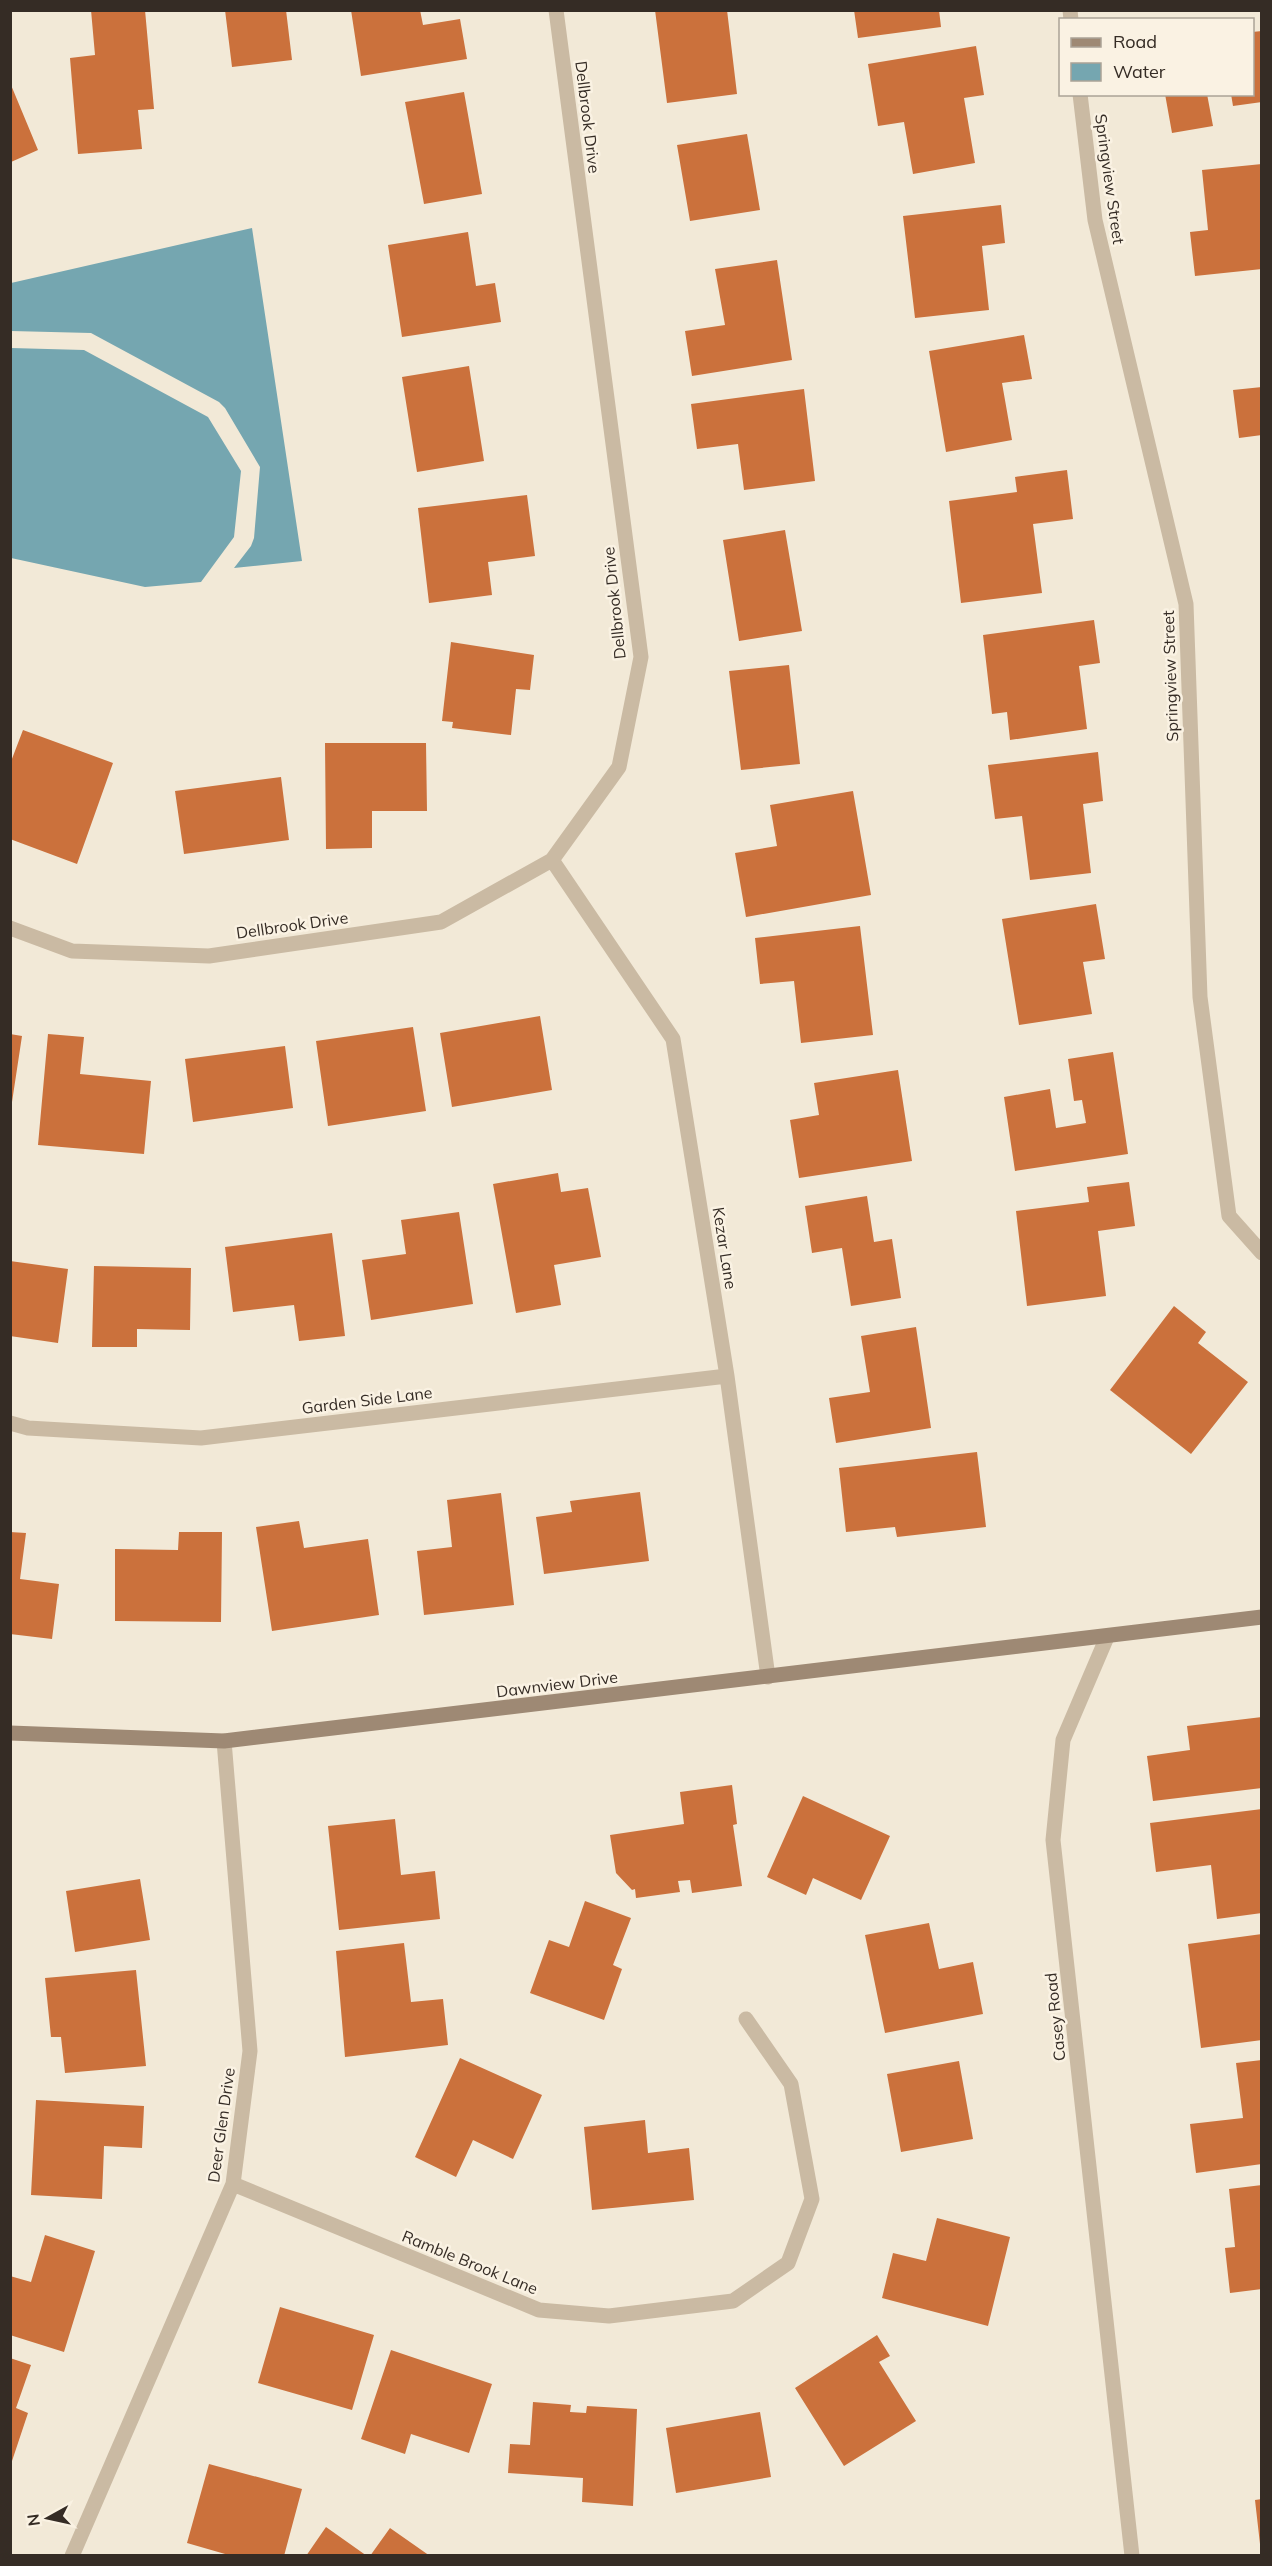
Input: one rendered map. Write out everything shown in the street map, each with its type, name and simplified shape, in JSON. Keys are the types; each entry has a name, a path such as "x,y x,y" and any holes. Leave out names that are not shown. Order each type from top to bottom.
{"street":[{"name":"Dellbrook Drive","path":"10,928 72,951 209,956 441,922 552,860 619,767 641,657 556,10"},
{"name":"Springview Street","path":"1080,96 1095,220 1186,604 1200,997 1228,1216 1262,1253"},
{"name":"Kezar Lane","path":"552,860 673,1039 727,1376 768,1677"},
{"name":"Garden Side Lane","path":"10,1424 28,1428 201,1438 727,1376"},
{"path":"1107,1637 1262,1617"},
{"name":"Dawnview Drive","path":"10,1733 224,1740 1107,1637"},
{"name":"Casey Road","path":"1107,1637 1063,1740 1053,1840 1132,2556"},
{"name":"Deer Glen Drive","path":"72,2556 233,2184 250,2051 224,1740"},
{"name":"Ramble Brook Lane","path":"233,2184 539,2310 609,2316 733,2301 788,2263 812,2199 791,2084 746,2019"}],"water":[{"path":"252,228 302,561 234,568 251,546 254,538 260,467 225,408 219,402 91,333 11,331 11,283"},
{"path":"11,348 84,350 208,417 241,471 234,537 201,582 145,587 11,558"}],"building":[{"path":"91,10 145,10 154,109 138,110 142,149 78,154 70,58 95,55"},
{"path":"225,10 286,10 292,60 232,67"},
{"path":"351,10 420,10 423,25 460,19 467,59 361,76"},
{"path":"655,10 727,10 737,94 667,103"},
{"path":"854,10 939,10 941,27 858,38"},
{"path":"1262,31 1262,102 1233,106 1231,96 1254,96 1254,32"},
{"path":"976,46 984,95 964,98 975,163 913,174 904,122 878,126 868,64"},
{"path":"11,85 38,150 11,162"},
{"path":"464,92 482,194 424,204 405,102"},
{"path":"1165,96 1207,96 1213,126 1172,133"},
{"path":"747,134 760,210 690,221 677,145"},
{"path":"1262,164 1262,269 1195,276 1190,232 1208,230 1202,170"},
{"path":"1001,205 1005,243 982,246 989,310 915,318 903,216"},
{"path":"468,232 476,286 495,283 501,322 402,337 388,245"},
{"path":"777,260 792,360 692,376 685,331 725,325 715,269"},
{"path":"1024,335 1032,379 1002,383 1012,440 946,452 929,351"},
{"path":"469,366 484,461 417,472 402,377"},
{"path":"1262,387 1262,435 1239,438 1233,390"},
{"path":"804,389 815,481 744,490 738,444 697,449 691,404"},
{"path":"1067,470 1073,519 1033,524 1042,593 961,603 949,501 1017,492 1015,477"},
{"path":"527,495 535,556 488,562 492,595 429,603 418,508"},
{"path":"785,530 802,631 739,641 723,540"},
{"path":"1094,620 1100,663 1079,666 1087,729 1010,740 1007,712 992,714 983,635"},
{"path":"451,642 534,655 530,690 516,689 511,735 452,728 453,722 442,721"},
{"path":"789,665 800,764 741,770 729,671"},
{"path":"23,730 113,763 77,864 10,839 10,764"},
{"path":"325,743 426,743 427,811 372,811 372,848 326,849"},
{"path":"1098,752 1103,801 1083,804 1091,873 1030,880 1022,816 995,819 988,765"},
{"path":"281,777 289,840 184,854 175,791"},
{"path":"853,791 871,895 746,917 735,853 777,846 770,805"},
{"path":"1096,904 1105,959 1083,962 1092,1014 1019,1025 1002,919"},
{"path":"860,926 873,1035 801,1043 794,981 760,984 755,938"},
{"path":"540,1016 552,1090 452,1107 440,1033"},
{"path":"413,1027 426,1111 328,1126 316,1041"},
{"path":"10,1034 22,1036 12,1102 10,1102"},
{"path":"48,1034 84,1037 80,1074 151,1081 144,1154 38,1145"},
{"path":"285,1046 293,1108 193,1122 185,1059"},
{"path":"1113,1052 1128,1154 1015,1171 1004,1097 1050,1089 1056,1128 1086,1123 1082,1100 1074,1101 1068,1059"},
{"path":"898,1070 912,1161 799,1178 790,1120 819,1115 814,1083"},
{"path":"558,1173 561,1192 588,1188 601,1257 554,1265 561,1305 516,1313 493,1184"},
{"path":"1129,1182 1135,1226 1098,1231 1106,1296 1027,1306 1016,1211 1089,1202 1087,1187"},
{"path":"867,1196 874,1242 892,1239 901,1298 851,1306 842,1248 812,1253 805,1206"},
{"path":"459,1212 473,1304 371,1320 362,1260 406,1254 401,1220"},
{"path":"332,1233 345,1336 299,1341 294,1305 233,1312 225,1247"},
{"path":"10,1261 68,1269 58,1343 10,1336"},
{"path":"94,1266 191,1268 190,1330 137,1329 137,1347 92,1347"},
{"path":"1174,1306 1206,1332 1198,1343 1248,1382 1191,1454 1110,1390"},
{"path":"916,1327 931,1428 836,1443 829,1398 870,1392 861,1336"},
{"path":"977,1452 986,1527 897,1537 895,1527 846,1532 839,1468"},
{"path":"640,1492 649,1561 544,1574 536,1517 572,1512 570,1501"},
{"path":"501,1493 514,1605 424,1615 417,1551 452,1547 447,1500"},
{"path":"299,1521 304,1548 368,1539 379,1615 272,1631 256,1527"},
{"path":"10,1532 26,1533 20,1579 59,1584 52,1639 10,1634"},
{"path":"179,1532 222,1532 221,1622 115,1621 115,1549 178,1550"},
{"path":"1262,1717 1262,1788 1153,1801 1147,1756 1190,1750 1187,1726"},
{"path":"732,1785 737,1824 733,1825 742,1886 692,1893 690,1880 678,1881 680,1892 636,1898 635,1889 632,1890 616,1873 610,1835 684,1824 680,1792"},
{"path":"803,1796 890,1836 861,1900 813,1878 806,1895 767,1877"},
{"path":"1262,1809 1262,1913 1217,1919 1211,1865 1156,1872 1150,1823"},
{"path":"395,1819 401,1875 435,1871 440,1919 339,1930 328,1826"},
{"path":"140,1879 150,1940 75,1952 66,1891"},
{"path":"585,1901 631,1918 613,1965 622,1969 604,2020 530,1993 549,1940 569,1947"},
{"path":"929,1923 939,1969 973,1962 983,2014 885,2033 865,1935"},
{"path":"1262,1934 1262,2040 1201,2048 1188,1944"},
{"path":"404,1943 411,2002 443,1999 448,2045 345,2057 336,1951"},
{"path":"136,1970 146,2066 65,2073 61,2037 51,2037 45,1978"},
{"path":"460,2058 542,2095 513,2159 473,2140 456,2177 415,2157"},
{"path":"1262,2060 1262,2164 1196,2173 1190,2124 1243,2118 1236,2063"},
{"path":"959,2061 973,2139 901,2152 887,2074"},
{"path":"36,2100 144,2106 142,2148 104,2146 102,2199 31,2195"},
{"path":"645,2120 648,2153 689,2148 694,2200 592,2210 584,2127"},
{"path":"1262,2185 1262,2289 1230,2293 1225,2248 1235,2247 1229,2189"},
{"path":"937,2218 1010,2237 988,2326 882,2298 893,2253 926,2261"},
{"path":"45,2235 95,2251 64,2352 10,2335 10,2276 31,2282"},
{"path":"280,2307 374,2335 352,2410 258,2383"},
{"path":"877,2335 890,2356 879,2362 916,2421 844,2466 795,2388"},
{"path":"391,2350 492,2384 469,2453 411,2434 405,2454 361,2439"},
{"path":"10,2358 31,2365 16,2408 28,2413 11,2464"},
{"path":"533,2402 571,2405 570,2412 586,2413 587,2406 637,2409 633,2506 582,2502 583,2478 508,2473 510,2444 530,2445"},
{"path":"760,2412 771,2477 676,2493 666,2428"},
{"path":"209,2464 302,2489 284,2556 232,2556 187,2543"},
{"path":"1262,2499 1262,2544 1260,2544 1255,2500"},
{"path":"326,2527 367,2556 306,2556"},
{"path":"390,2528 430,2556 370,2556"}]}
